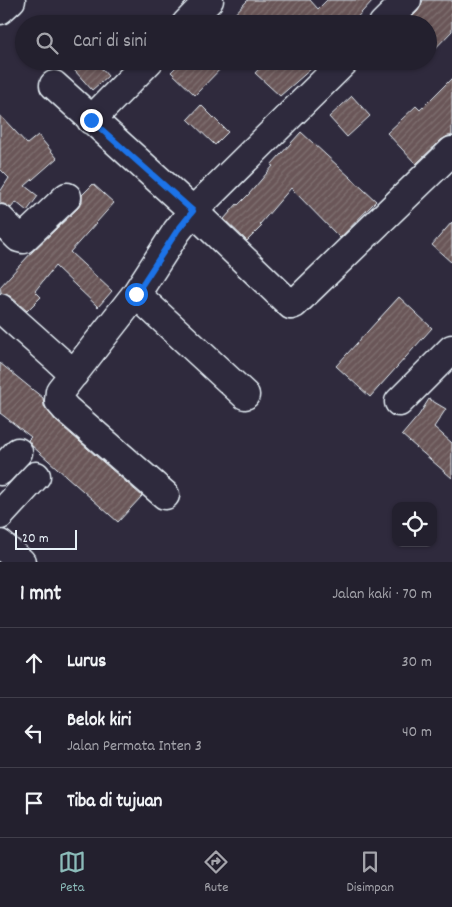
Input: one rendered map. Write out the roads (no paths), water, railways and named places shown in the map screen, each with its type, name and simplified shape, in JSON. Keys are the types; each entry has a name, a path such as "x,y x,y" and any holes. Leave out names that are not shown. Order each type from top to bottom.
{"street":[{"path":"0,10 10,0"},
{"path":"195,15 209,0"},
{"path":"392,15 407,0"},
{"path":"91,120 140,70"},
{"path":"165,495 59,401 60,391 136,294 177,231 193,211 336,70"},
{"path":"54,85 193,211 289,304 294,304 326,275 452,151"},
{"path":"0,220 23,239 67,197"},
{"path":"136,294 245,395"},
{"path":"0,308 74,374"},
{"path":"399,402 452,349"},
{"path":"0,515 36,476"},
{"path":"0,544 21,562"}]}
